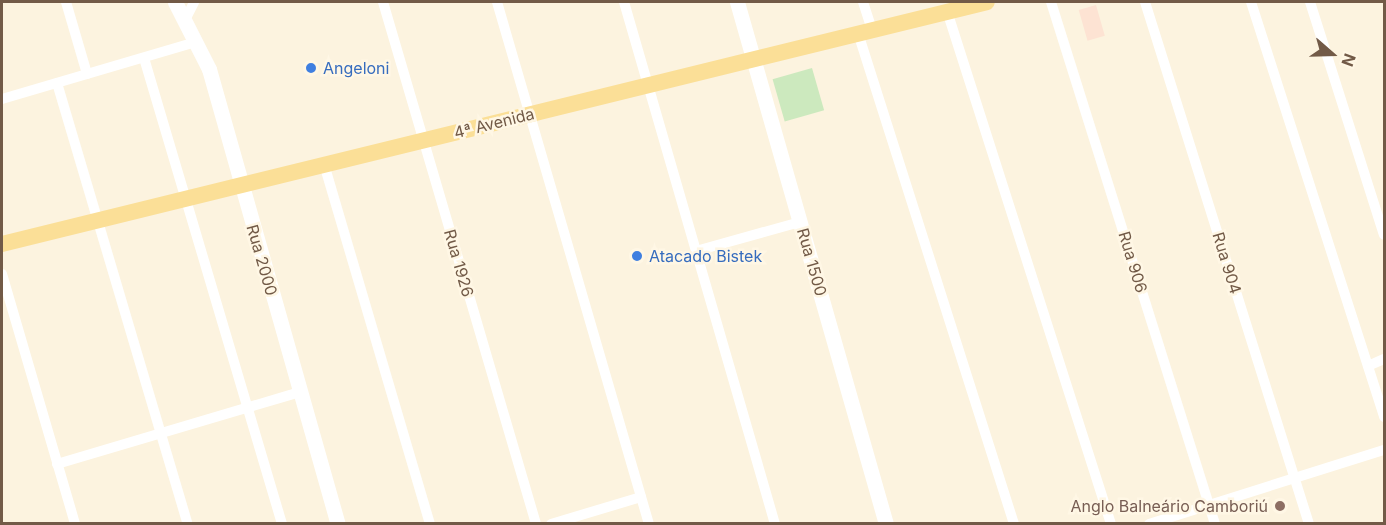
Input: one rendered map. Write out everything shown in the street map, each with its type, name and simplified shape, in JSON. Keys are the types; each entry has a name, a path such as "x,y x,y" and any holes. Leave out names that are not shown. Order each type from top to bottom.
{"main road":[{"name":"4ª Avenida","path":"2,244 980,2"}],"street":[{"path":"66,2 87,74"},
{"name":"Rua 2000","path":"175,2 208,69 338,524"},
{"path":"184,22 194,2"},
{"name":"Rua 1926","path":"383,2 536,524"},
{"path":"497,2 650,524"},
{"path":"624,2 775,524"},
{"name":"Rua 1500","path":"737,2 886,524"},
{"path":"863,2 865,31 1014,524"},
{"name":"Rua 906","path":"1051,2 1215,524"},
{"name":"Rua 904","path":"1145,2 1310,524"},
{"path":"1251,2 1384,417"},
{"path":"1310,2 1384,235"},
{"path":"947,11 1111,524"},
{"path":"2,99 196,42"},
{"path":"144,58 282,524"},
{"path":"57,83 188,524"},
{"path":"324,164 430,524"},
{"path":"696,251 800,222"},
{"path":"2,274 75,524"},
{"path":"1368,366 1384,359"},
{"path":"57,464 300,392"},
{"path":"1149,524 1384,450"},
{"path":"551,524 641,497"}],"shaded area":[{"path":"1096,5 1105,36 1088,41 1079,10"}],"green space":[{"path":"812,68 824,110 785,122 773,79"}],"place":[{"name":"Angeloni","path":"311,68"},
{"name":"Atacado Bistek","path":"637,256"},
{"name":"Anglo Balneário Camboriú","path":"1280,506"}]}
